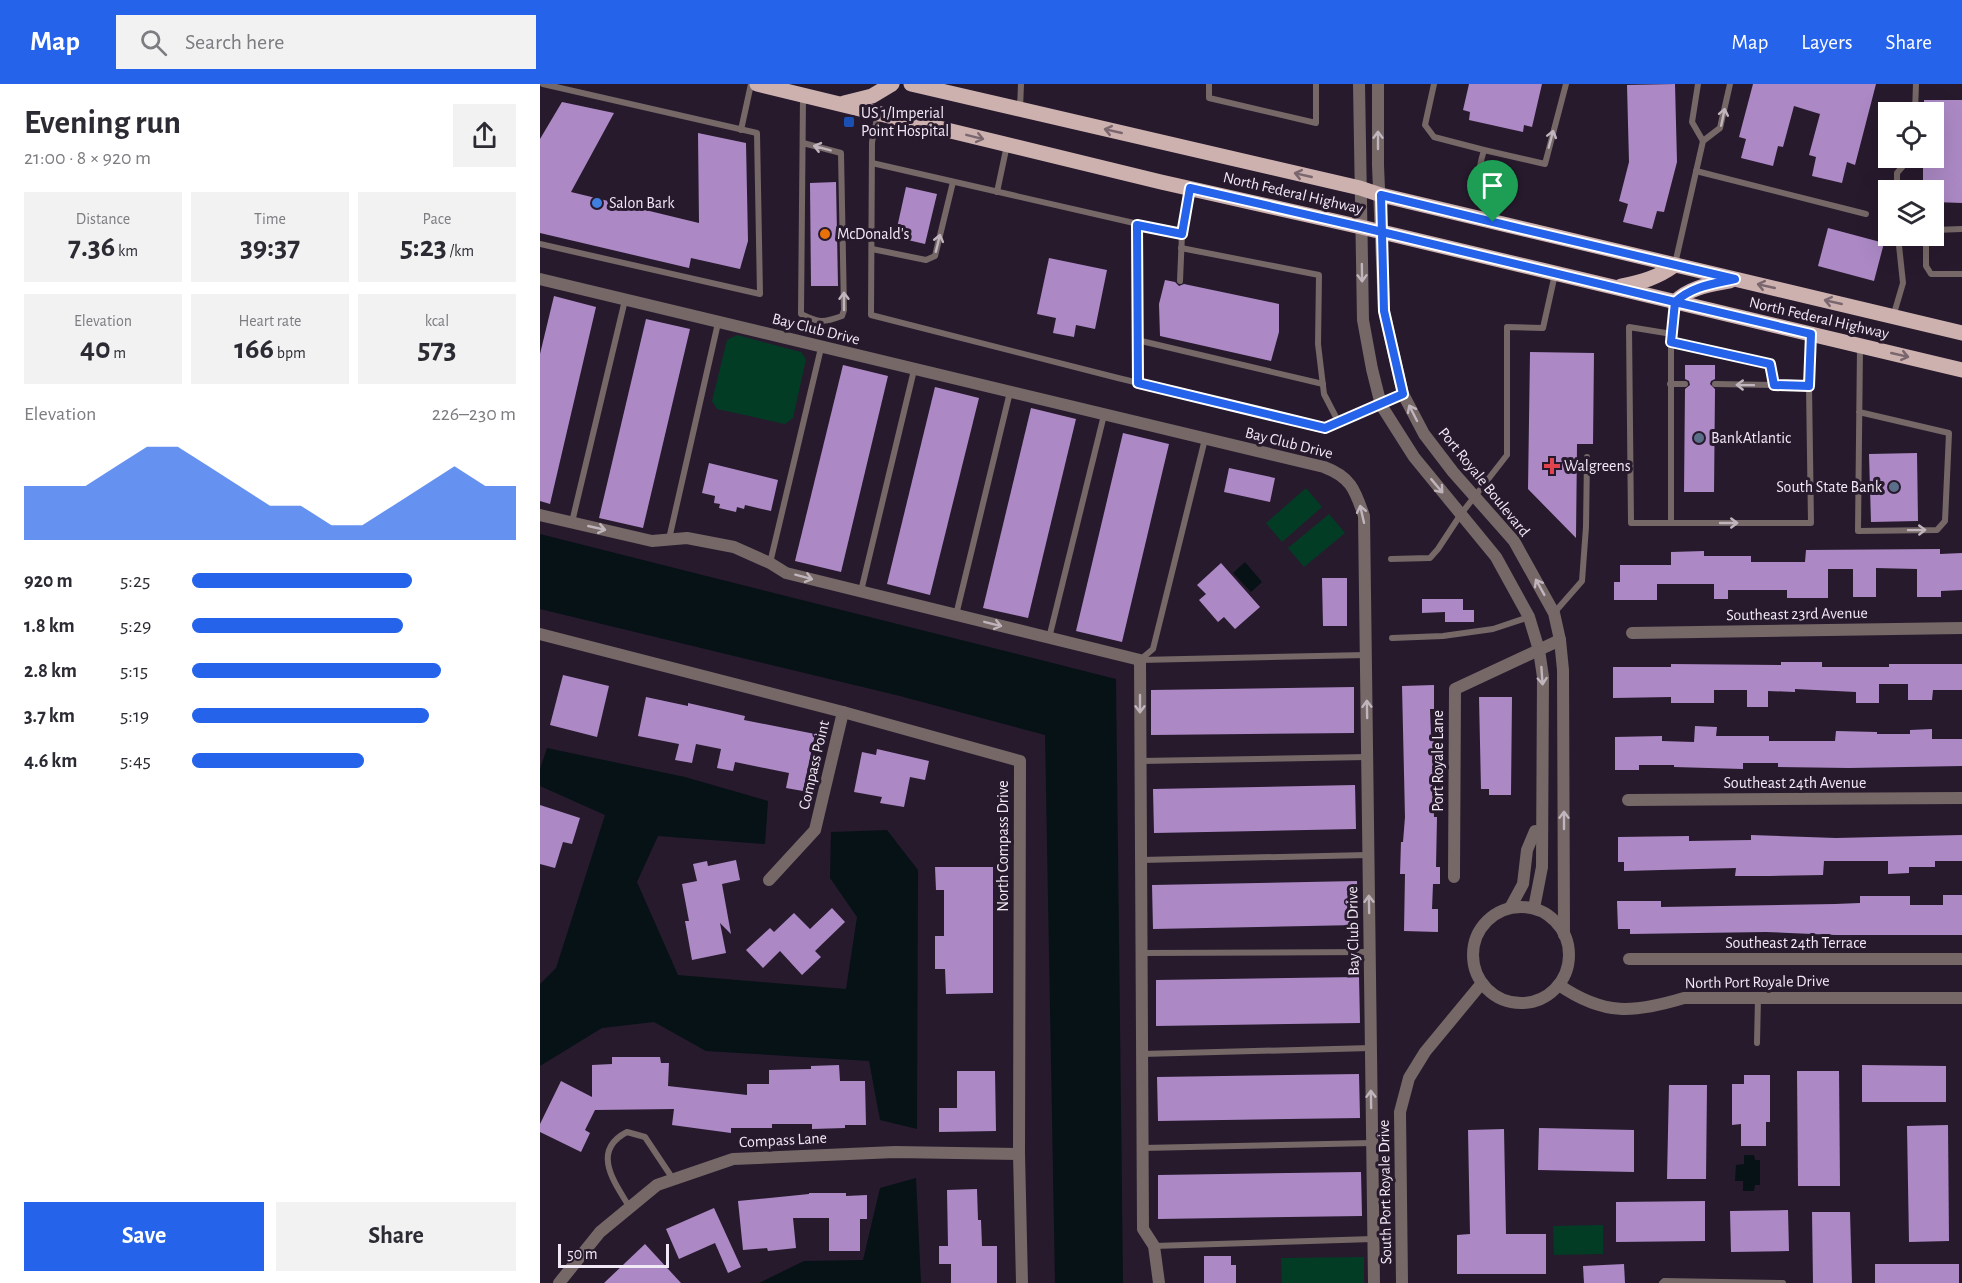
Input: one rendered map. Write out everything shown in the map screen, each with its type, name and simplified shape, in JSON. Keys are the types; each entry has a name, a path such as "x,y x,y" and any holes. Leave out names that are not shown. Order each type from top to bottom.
{"main road":[{"name":"North Federal Highway","path":"757,84 1962,370"},
{"path":"838,104 872,96 892,84"},
{"name":"North Federal Highway","path":"917,86 1360,188 1493,222 1962,333"},
{"path":"878,113 885,100 892,94 917,86"},
{"path":"1612,287 1648,281 1660,276 1675,265"},
{"path":"1675,302 1684,294 1697,288 1735,279"}],"street":[{"path":"1359,84 1363,320 1381,405 1414,457 1496,557 1529,617 1539,650 1543,676 1542,867 1528,907"},
{"name":"Port Royale Boulevard","path":"1378,84 1378,165 1384,311 1403,394 1424,434 1453,472 1514,541 1554,613 1560,640 1563,670 1564,935"},
{"name":"Bay Club Drive","path":"540,279 1324,467 1341,473 1355,492 1364,516 1374,1283"},
{"path":"540,515 652,541 687,538 734,547 786,573 1140,660 1143,1229 1154,1246 1159,1283"},
{"name":"Southeast 23rd Avenue","path":"1632,633 1962,628"},
{"name":"North Compass Drive","path":"540,634 843,712 1020,761 1019,1154 1022,1283"},
{"name":"Port Royale Lane","path":"1455,877 1455,689 1560,640"},
{"name":"Compass Point","path":"769,880 815,830 843,712"},
{"name":"Southeast 24th Avenue","path":"1628,800 1962,798"},
{"path":"1510,908 1523,884 1527,849 1542,808"},
{"path":"1528,907 1534,878 1535,831"},
{"path":"1542,857 1564,857"},
{"path":"1528,907 1553,919 1564,935 1569,951 1569,963 1559,985 1542,999 1520,1004 1498,998 1482,983 1473,964 1474,942 1492,916 1510,908 1528,907"},
{"name":"Southeast 24th Terrace","path":"1629,959 1962,959"},
{"name":"South Port Royale Drive","path":"1402,1283 1400,1112 1409,1078 1425,1052 1482,983"},
{"name":"North Port Royale Drive","path":"1559,985 1586,1002 1623,1009 1649,1008 1684,998 1962,998"},
{"name":"Compass Lane","path":"559,1283 600,1232 657,1185 733,1159 895,1152 1019,1154"}],"lane":[{"path":"540,244 760,294 757,133 543,84"},
{"path":"741,129 751,84"},
{"path":"1020,110 1021,84"},
{"path":"1209,84 1209,98 1316,123 1316,84"},
{"path":"1434,84 1425,125 1434,137 1545,164 1566,84"},
{"path":"1698,84 1692,122 1703,141"},
{"path":"1675,265 1703,141 1720,128 1730,84"},
{"path":"1915,102 1916,84"},
{"path":"803,95 801,314 826,322 842,316 844,310 841,153 803,143"},
{"path":"878,113 872,142 872,315 1325,428 1403,394"},
{"path":"997,192 1007,144"},
{"path":"1484,150 1477,173 1478,185 1493,222"},
{"path":"872,163 1182,234"},
{"path":"1696,171 1866,214"},
{"path":"872,249 926,260 935,256 953,182"},
{"path":"1180,280 1182,234 1190,188"},
{"path":"1137,225 1138,383"},
{"path":"1944,230 1962,229"},
{"path":"1893,317 1903,283 1899,246"},
{"path":"1926,246 1926,266 1930,274 1962,274"},
{"path":"1181,248 1319,275 1318,344 1324,394 1339,423"},
{"path":"1391,560 1430,558 1507,455 1507,327 1543,328 1556,274"},
{"path":"572,522 625,300"},
{"path":"1671,523 1670,384 1675,302"},
{"path":"669,539 718,323"},
{"path":"1672,334 1629,327 1630,523 1811,523 1809,386 1811,334"},
{"path":"1137,340 1323,384"},
{"path":"1671,342 1770,364 1774,385"},
{"path":"1859,412 1949,433 1945,521 1937,530 1858,531 1859,412 1860,346"},
{"path":"770,563 821,348"},
{"path":"860,592 914,370"},
{"path":"1670,384 1685,384"},
{"path":"1715,384 1809,386"},
{"path":"956,615 1010,392"},
{"path":"1050,638 1104,415"},
{"path":"1140,660 1153,649 1204,439"},
{"path":"1554,613 1582,581 1586,527 1587,457"},
{"path":"1392,638 1443,636 1493,629 1529,617"},
{"path":"1140,660 1366,655"},
{"path":"1140,761 1367,757"},
{"path":"1141,860 1369,855"},
{"path":"1141,953 1370,952"},
{"path":"1757,1043 1758,998"},
{"path":"1142,1054 1371,1048"},
{"path":"630,1208 609,1173 607,1153 616,1138 627,1132 645,1137 674,1180"},
{"path":"1142,1148 1372,1143"},
{"path":"1154,1246 1373,1239"},
{"path":"1662,1283 1783,1283"}],"green space":[{"path":"737,335 801,352 806,359 793,418 785,424 717,409 712,401 727,340"},
{"path":"1306,488 1322,507 1282,542 1266,523"},
{"path":"1329,514 1345,533 1304,567 1288,548"},
{"path":"1603,1225 1603,1254 1554,1255 1553,1226"},
{"path":"1364,1257 1364,1283 1282,1283 1281,1258"}],"shaded area":[{"path":"540,534 1116,679 1123,1283 1055,1283 1045,735 900,696 540,609"},
{"path":"1245,562 1262,582 1251,592 1233,573"},
{"path":"547,748 685,777 768,801 765,844 658,836 637,882 678,975 846,989 857,917 830,878 831,832 887,830 918,870 917,1129 880,1120 869,1061 706,1051 654,1022 602,1028 540,1066 540,984 556,968 605,815 540,786 540,769"},
{"path":"1744,1155 1754,1155 1755,1160 1760,1160 1760,1185 1755,1185 1754,1191 1743,1191 1743,1181 1735,1181 1736,1165 1744,1164"},
{"path":"916,1178 921,1283 759,1283 804,1261 863,1260 880,1188"}],"building":[{"path":"1469,84 1542,84 1532,127 1524,125 1523,132 1469,120 1470,112 1463,110"},
{"path":"1675,84 1677,162 1664,212 1657,211 1652,229 1623,222 1628,204 1619,201 1629,162 1627,85"},
{"path":"1753,84 1876,84 1855,165 1847,162 1842,183 1812,176 1816,157 1809,155 1820,114 1794,106 1783,147 1778,146 1773,166 1741,158 1746,139 1739,137"},
{"path":"1924,100 1962,100 1962,203 1944,202 1944,180 1923,180 1923,168 1944,168 1944,102 1924,102"},
{"path":"562,102 614,113 571,192 699,223 698,133 746,143 748,241 740,269 691,258 689,268 540,233 540,139"},
{"name":"McDonald's","path":"836,182 838,286 811,286 810,183"},
{"path":"906,187 937,194 925,244 895,237"},
{"path":"1828,228 1878,241 1878,246 1883,246 1874,281 1818,266"},
{"path":"1049,258 1107,270 1095,329 1076,325 1074,337 1053,333 1056,318 1037,314"},
{"path":"1165,280 1175,282 1179,286 1184,284 1279,304 1279,332 1271,361 1160,336 1159,304"},
{"path":"554,296 596,307 550,504 540,501 540,354"},
{"path":"646,319 690,329 643,528 599,518"},
{"name":"Walgreens","path":"1530,352 1594,353 1593,444 1577,444 1576,538 1528,489"},
{"path":"843,365 888,376 841,572 795,561"},
{"name":"BankAtlantic","path":"1685,365 1715,365 1715,379 1710,384 1715,389 1714,492 1684,492 1685,389 1690,385 1685,379"},
{"path":"935,387 979,398 930,595 887,584"},
{"path":"1031,408 1076,419 1028,618 983,608"},
{"path":"1123,433 1169,444 1122,642 1076,631"},
{"name":"South State Bank","path":"1917,453 1918,521 1871,522 1869,454"},
{"path":"709,463 778,480 771,511 745,505 744,509 737,507 736,512 719,508 720,504 714,503 715,496 702,493"},
{"path":"1229,468 1275,478 1270,502 1224,492"},
{"path":"1940,549 1940,554 1962,553 1962,590 1941,591 1941,597 1917,597 1917,569 1876,568 1876,597 1853,597 1853,569 1828,569 1828,598 1787,598 1787,590 1728,590 1728,599 1714,599 1714,584 1657,584 1657,600 1614,600 1614,582 1620,582 1620,565 1671,565 1671,552 1704,551 1704,556 1751,556 1751,562 1805,562 1806,550"},
{"path":"1221,563 1260,607 1235,629 1224,617 1218,622 1199,600 1206,594 1197,585"},
{"path":"1322,578 1347,578 1347,626 1323,626"},
{"path":"1422,599 1463,599 1463,610 1474,610 1474,622 1445,622 1445,612 1422,613"},
{"path":"1781,662 1822,662 1822,667 1962,664 1962,690 1933,690 1932,700 1908,700 1908,684 1879,684 1879,703 1856,703 1856,692 1795,689 1795,692 1768,691 1768,707 1747,707 1747,690 1714,690 1714,703 1671,703 1671,697 1613,698 1613,667 1671,667 1671,664 1781,665"},
{"path":"563,675 609,686 597,737 550,725"},
{"path":"1434,685 1434,709 1430,709 1431,734 1438,734 1439,750 1433,750 1434,817 1437,817 1436,867 1440,867 1440,884 1433,884 1432,909 1438,909 1438,932 1404,931 1405,874 1400,874 1401,842 1403,842 1405,817 1402,686"},
{"path":"1354,687 1354,733 1151,735 1151,690"},
{"path":"646,697 688,706 688,703 745,716 744,720 815,734 803,791 786,788 789,773 735,762 733,771 717,768 721,749 696,744 692,763 675,760 679,744 638,736"},
{"path":"1479,697 1512,697 1511,795 1489,795 1489,789 1481,789"},
{"path":"1695,726 1717,727 1716,736 1769,736 1769,741 1835,741 1836,731 1910,734 1910,730 1932,729 1932,739 1962,739 1962,766 1849,768 1778,767 1778,763 1743,763 1743,769 1639,765 1639,770 1615,770 1615,737 1662,736 1662,741 1694,742"},
{"path":"877,749 929,761 925,780 910,777 904,807 880,803 882,797 854,792 862,752 876,755"},
{"path":"1355,785 1356,829 1154,833 1153,789"},
{"path":"540,805 580,818 572,844 563,842 555,868 540,864"},
{"path":"1751,835 1836,838 1962,835 1962,861 1935,861 1935,867 1909,867 1909,873 1888,874 1888,861 1824,861 1823,875 1769,876 1735,876 1736,868 1624,871 1624,862 1618,862 1618,837 1689,836 1689,841 1751,840"},
{"path":"736,860 740,880 722,884 731,934 720,923 726,953 692,960 685,921 689,921 682,884 697,881 693,864 707,861 708,866"},
{"path":"935,867 993,867 993,993 946,994 945,969 935,969 935,936 944,936 944,890 936,890"},
{"path":"1357,881 1358,925 1153,929 1152,885"},
{"path":"1943,895 1962,895 1962,935 1835,935 1766,932 1630,934 1630,929 1618,929 1617,901 1661,901 1661,907 1860,903 1860,896 1910,896 1910,905 1943,905"},
{"path":"832,908 845,922 815,951 821,957 802,975 780,951 763,968 746,950 770,928 774,932 794,913 810,929"},
{"path":"1359,977 1360,1023 1156,1026 1156,980"},
{"path":"612,1057 660,1057 661,1063 669,1063 668,1086 747,1095 747,1084 769,1084 769,1070 811,1069 811,1066 839,1065 840,1081 865,1081 866,1125 812,1129 812,1124 772,1124 772,1128 731,1128 731,1133 672,1125 674,1109 595,1110 585,1130 590,1133 581,1152 540,1132 540,1124 561,1081 592,1097 592,1065 612,1064"},
{"path":"1862,1065 1946,1066 1946,1102 1862,1102"},
{"path":"957,1071 995,1071 996,1131 939,1132 939,1108 957,1108"},
{"path":"1797,1071 1839,1071 1840,1186 1798,1186"},
{"path":"1359,1074 1360,1118 1158,1121 1157,1077"},
{"path":"1744,1075 1770,1075 1770,1122 1766,1122 1766,1146 1741,1146 1741,1124 1732,1125 1732,1084 1744,1084"},
{"path":"1669,1085 1707,1085 1706,1179 1667,1179"},
{"path":"1948,1125 1949,1241 1909,1242 1907,1126"},
{"path":"1539,1128 1634,1130 1634,1172 1538,1170"},
{"path":"1504,1129 1506,1234 1546,1234 1546,1274 1457,1274 1457,1235 1470,1234 1468,1130"},
{"path":"1361,1172 1362,1216 1158,1219 1158,1175"},
{"path":"977,1189 982,1246 997,1246 997,1283 951,1283 951,1264 939,1264 939,1246 948,1246 947,1190"},
{"path":"809,1193 867,1195 867,1219 860,1219 860,1251 829,1251 829,1218 793,1218 796,1248 768,1251 767,1248 743,1250 738,1201"},
{"path":"1705,1201 1705,1241 1616,1242 1616,1202"},
{"path":"714,1208 741,1267 728,1273 715,1243 679,1259 666,1229"},
{"path":"1788,1210 1789,1251 1731,1252 1730,1211"},
{"path":"1812,1212 1850,1212 1852,1283 1813,1283"},
{"path":"645,1244 681,1283 604,1283"},
{"path":"1204,1256 1231,1256 1231,1265 1236,1265 1236,1283 1204,1283"},
{"path":"1624,1264 1625,1283 1584,1283 1583,1266"},
{"path":"1875,1264 1959,1264 1959,1283 1875,1283"}],"place":[{"name":"US 1/Imperial Point Hospital","path":"849,122"},
{"name":"Salon Bark","path":"597,203"},
{"name":"McDonald's","path":"825,234"},
{"name":"BankAtlantic","path":"1699,438"},
{"name":"Walgreens","path":"1552,466"},
{"name":"South State Bank","path":"1894,487"}],"route":[{"path":"1493,222 1381,195 1382,232 1383,259 1384,311 1403,394 1381,405 1325,428 1138,383 1137,225 1182,234 1190,188 1361,227 1382,232 1675,302 1671,342 1770,364 1774,385 1809,386 1811,334 1675,302 1684,294 1697,288 1735,279 1493,222"}]}
